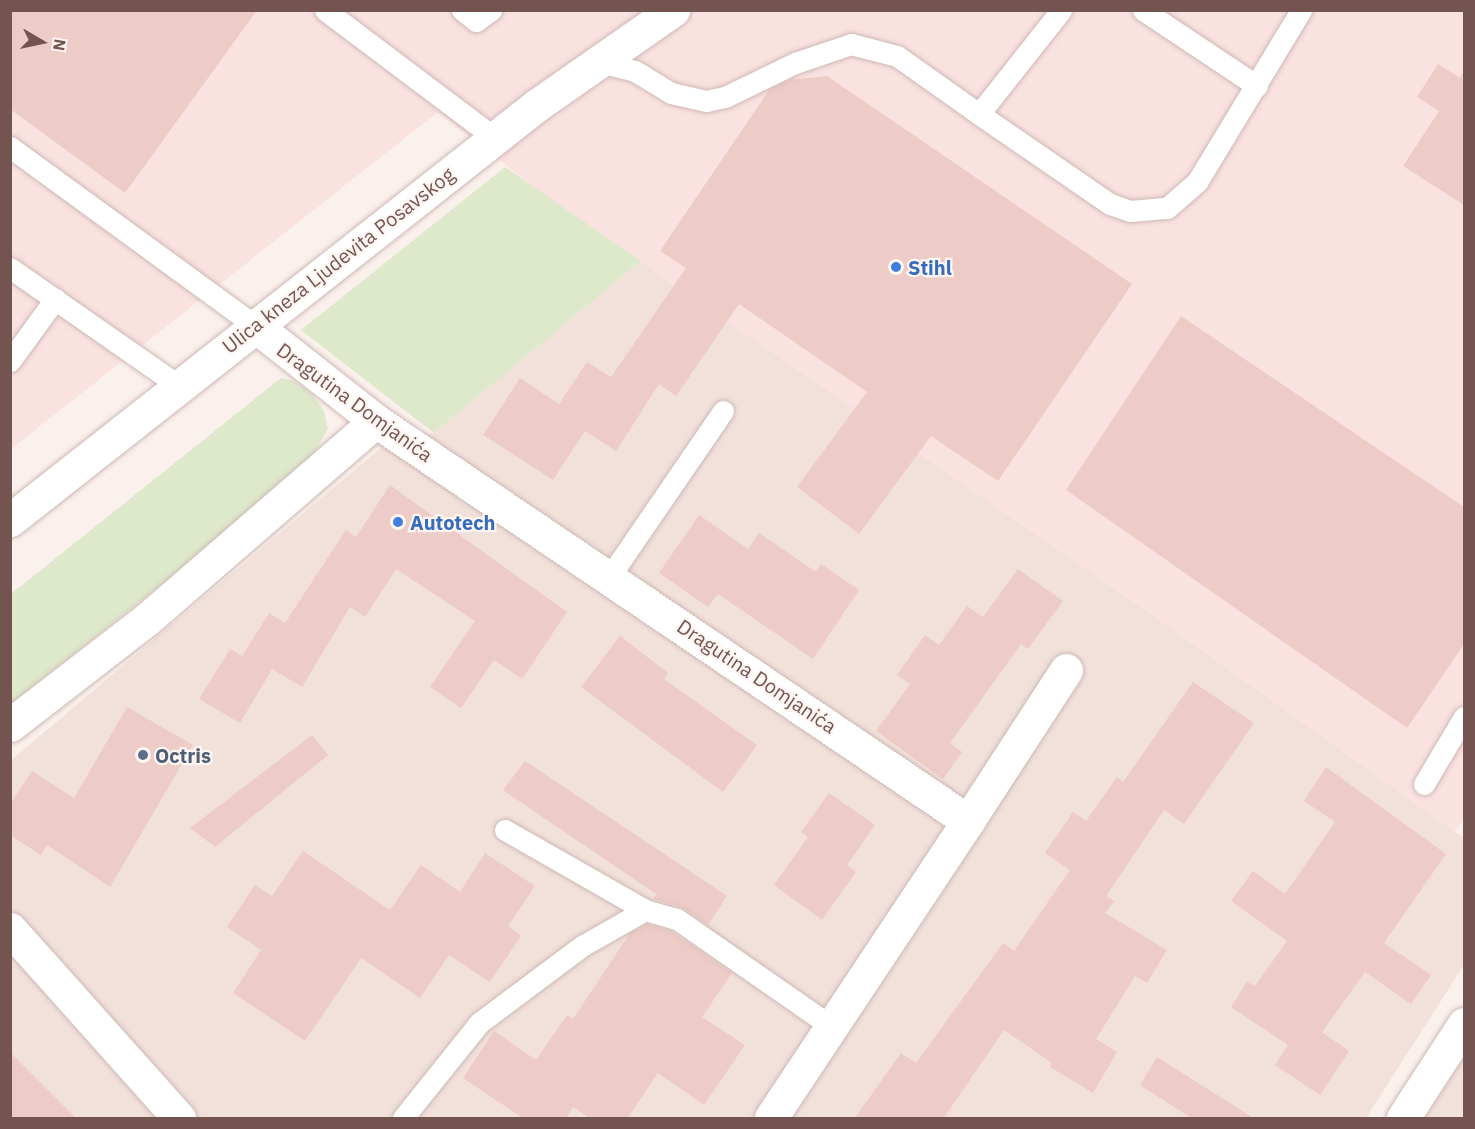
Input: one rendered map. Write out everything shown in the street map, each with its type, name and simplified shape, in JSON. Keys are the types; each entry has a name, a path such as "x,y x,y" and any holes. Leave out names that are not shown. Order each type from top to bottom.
{"street":[{"name":"Ulica kneza Ljudevita Posavskog","path":"10,520 254,325 495,138 596,62 673,10"},
{"name":"Dragutina Domjanića","path":"254,325 376,421 610,576 968,821"},
{"path":"10,725 146,620 376,421"},
{"path":"771,1119 1066,670"},
{"path":"10,929 179,1119"},
{"path":"1403,1119 1464,1024"}],"lane":[{"path":"325,10 495,138"},
{"path":"462,10 476,21 491,10"},
{"path":"979,114 1061,10"},
{"path":"1143,10 1257,86"},
{"path":"596,62 635,71 671,93 706,101 724,97 795,63 851,44 897,56 1110,204 1149,212 1167,208 1197,182 1301,10"},
{"path":"10,147 254,325"},
{"path":"10,268 179,386"},
{"path":"10,361 55,299"},
{"path":"610,576 723,411"},
{"path":"1424,784 1464,717"},
{"path":"505,830 645,910 677,919 831,1026"},
{"path":"404,1119 479,1023 582,946 645,910"}],"shaded area":[{"path":"11,11 1464,11 1464,818 1455,832 1150,613 545,196 438,112 11,449"},
{"path":"641,261 1150,613 1464,838 1464,965 1366,1118 11,1118 10,761 383,446 434,433"},
{"path":"1464,1053 1464,1118 1422,1118"}],"green space":[{"path":"505,167 641,261 434,433 301,330"},
{"path":"281,378 294,381 312,394 324,411 328,429 311,458 199,555 11,704 11,594"}],"building":[{"path":"10,10 257,10 125,193 10,109"},
{"path":"1438,64 1460,78 1464,71 1464,205 1403,166 1439,111 1417,97"},
{"name":"Stihl","path":"827,76 1132,284 998,481 931,436 859,534 797,487 867,392 739,304 676,396 659,384 616,451 585,431 553,480 483,435 520,378 559,404 587,362 611,377 686,268 660,251 769,90 789,80"},
{"path":"1181,316 1464,507 1464,644 1407,728 1066,490"},
{"path":"390,485 567,612 522,679 494,660 461,708 430,687 475,621 396,569 365,617 350,607 302,687 272,669 240,723 199,699 230,649 242,656 269,613 285,623 346,530 356,537"},
{"path":"699,515 748,549 759,533 816,572 821,564 859,590 813,659 718,594 708,607 659,573"},
{"path":"1018,569 1063,601 1028,649 1021,644 950,743 962,752 943,779 876,731 910,684 897,675 925,635 939,645 967,606 983,617"},
{"path":"620,636 668,673 664,679 757,745 723,792 581,687"},
{"path":"1193,682 1254,723 1184,824 1164,810 1106,896 1114,901 1105,913 1167,950 1147,983 1135,976 1096,1039 1117,1052 1093,1093 1050,1067 1052,1063 1004,1030 943,1119 854,1119 901,1053 916,1063 1003,943 1014,951 1070,870 1045,853 1073,812 1086,821 1117,777 1123,782"},
{"path":"127,707 193,745 110,887 47,845 41,855 10,835 10,804 32,771 74,798"},
{"path":"312,735 328,755 215,847 190,828"},
{"path":"525,761 727,896 708,925 681,907 653,899 656,894 503,790"},
{"path":"1326,767 1446,854 1384,943 1431,975 1411,1004 1365,972 1322,1032 1349,1051 1320,1095 1275,1065 1288,1045 1231,1007 1247,982 1255,986 1287,941 1231,901 1253,871 1285,894 1335,822 1304,801"},
{"path":"829,793 875,825 847,865 856,872 822,920 774,885 808,837 801,832"},
{"path":"303,851 390,910 421,865 460,892 485,853 535,886 508,926 521,936 490,982 449,955 420,998 361,958 305,1041 233,993 261,950 227,927 255,885 272,896"},
{"path":"647,924 671,931 732,973 702,1017 745,1045 704,1105 658,1073 627,1119 591,1119 573,1107 566,1119 524,1119 463,1078 494,1031 536,1060 567,1015 573,1019 630,933"},
{"path":"10,1052 77,1119 10,1119"},
{"path":"1157,1057 1255,1119 1193,1119 1140,1085"}],"place":[{"name":"Stihl","path":"896,267"},
{"name":"Autotech","path":"398,522"},
{"name":"Octris","path":"143,755"}]}
